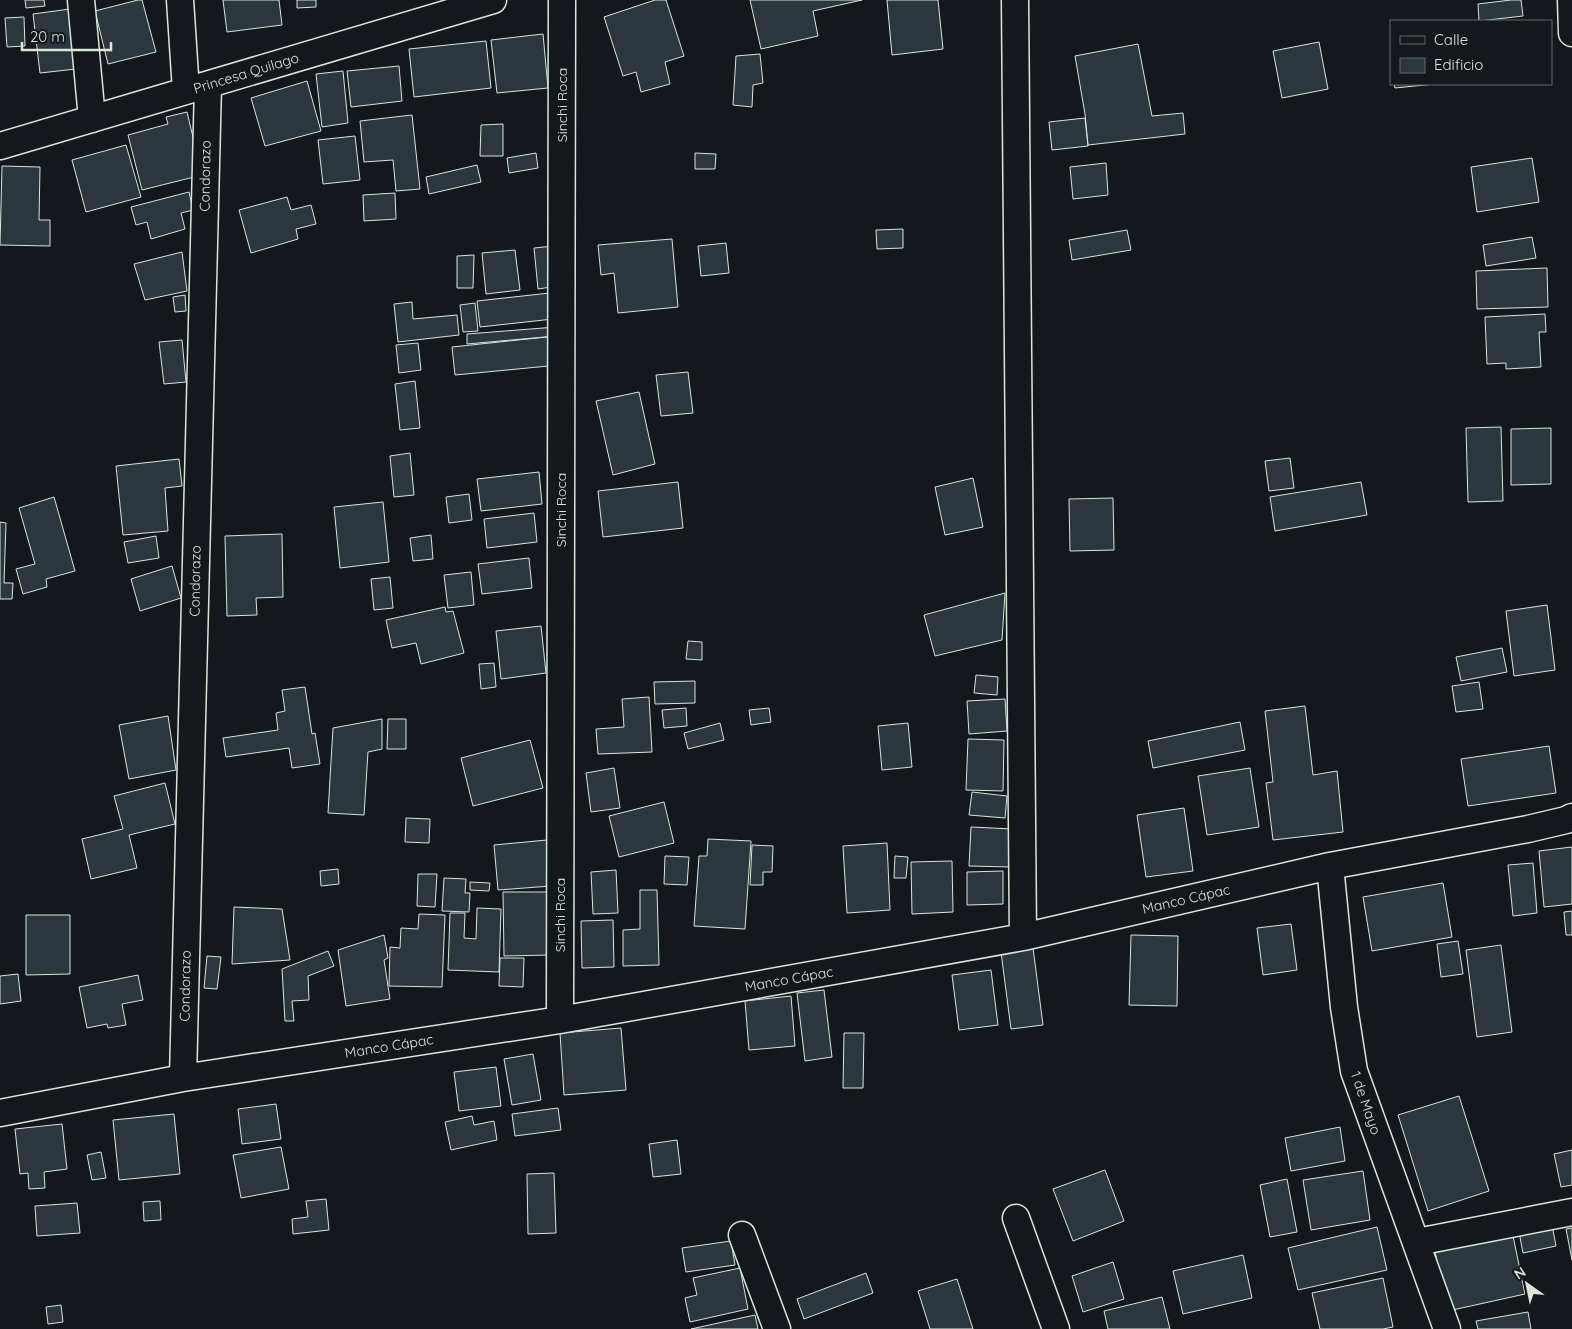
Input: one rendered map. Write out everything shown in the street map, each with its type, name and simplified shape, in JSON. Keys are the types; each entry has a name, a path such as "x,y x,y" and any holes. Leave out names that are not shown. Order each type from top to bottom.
{"street":[{"path":"81,0 92,119"},
{"name":"Condorazo","path":"180,0 197,88 183,1078"},
{"name":"Princesa Quilago","path":"0,146 493,0"},
{"name":"Sinchi Roca","path":"560,1020 562,0"},
{"path":"1015,0 1023,937"},
{"path":"1571,0 1572,33"},
{"name":"Manco Cápac","path":"0,1113 183,1078 560,1020 1023,937 1330,866 1528,829 1572,817"},
{"name":"1 de Mayo","path":"1330,866 1344,1007 1354,1070 1447,1329"},
{"path":"1417,1242 1572,1212"},
{"path":"1016,1218 1056,1329"},
{"path":"742,1235 777,1329"}],"building":[{"path":"25,0 44,0 45,6 26,8"},
{"path":"142,0 156,52 108,64 95,11"},
{"path":"223,0 279,0 282,25 227,32"},
{"path":"297,0 316,0 316,7 297,8"},
{"path":"655,0 666,0 684,56 665,62 670,84 641,92 636,72 623,76 604,17"},
{"path":"750,0 862,0 813,11 818,36 761,49"},
{"path":"887,0 938,0 943,49 892,55"},
{"path":"1521,0 1523,16 1479,20 1478,4"},
{"path":"70,9 76,69 40,73 33,14"},
{"path":"24,17 25,46 7,47 5,18"},
{"path":"543,34 548,88 497,93 491,40"},
{"path":"486,41 491,88 414,97 409,49"},
{"path":"1319,42 1328,89 1282,98 1273,51"},
{"path":"1138,44 1152,116 1183,113 1185,134 1088,145 1085,114 1075,56"},
{"path":"760,54 763,83 753,85 752,107 733,105 736,56"},
{"path":"399,66 402,101 351,107 347,71"},
{"path":"343,71 348,123 322,127 316,74"},
{"path":"307,81 321,131 265,146 251,98"},
{"path":"1394,85 1425,85 1395,88"},
{"path":"187,112 202,175 142,190 128,135 168,124 166,117"},
{"path":"412,115 420,189 396,191 393,160 364,162 360,121"},
{"path":"1085,118 1088,146 1052,150 1049,122"},
{"path":"503,124 503,156 480,156 481,125"},
{"path":"355,136 360,180 323,184 318,140"},
{"path":"126,145 141,197 86,212 72,160"},
{"path":"536,153 538,168 509,173 507,158"},
{"path":"695,153 716,154 715,169 695,169"},
{"path":"1532,158 1539,202 1477,212 1471,167"},
{"path":"1106,163 1108,195 1073,199 1070,167"},
{"path":"477,165 481,182 429,194 426,177"},
{"path":"2,166 40,167 39,220 50,220 50,246 0,245"},
{"path":"189,192 193,210 181,213 185,229 151,239 147,222 136,225 131,207"},
{"path":"395,193 396,219 364,221 363,195"},
{"path":"287,197 291,210 311,205 316,224 296,229 298,239 251,253 239,210"},
{"path":"903,229 903,248 877,249 876,230"},
{"path":"1127,230 1131,250 1072,260 1069,240"},
{"path":"1532,237 1536,258 1486,266 1483,245"},
{"path":"672,239 678,307 618,313 614,273 601,275 598,245"},
{"path":"726,243 729,273 701,276 698,246"},
{"path":"554,246 558,286 538,289 534,248"},
{"path":"515,250 520,290 486,294 482,253"},
{"path":"182,252 187,291 145,300 134,264"},
{"path":"474,255 473,288 457,288 457,256"},
{"path":"1547,268 1548,307 1477,309 1476,271"},
{"path":"550,293 553,319 480,327 477,301"},
{"path":"185,295 186,311 175,312 173,297"},
{"path":"412,302 413,319 457,315 459,335 398,342 394,304"},
{"path":"475,303 478,331 463,332 460,305"},
{"path":"1545,314 1546,332 1539,332 1541,367 1506,369 1506,363 1487,364 1485,317"},
{"path":"556,327 556,336 467,344 467,334"},
{"path":"556,336 559,365 455,375 452,347"},
{"path":"182,340 186,382 164,384 159,342"},
{"path":"418,343 421,370 399,373 396,345"},
{"path":"688,372 693,413 661,416 656,375"},
{"path":"415,381 420,428 400,430 395,384"},
{"path":"639,392 655,464 613,475 596,401"},
{"path":"1501,427 1503,501 1468,502 1466,428"},
{"path":"1551,428 1551,484 1511,485 1511,429"},
{"path":"410,453 414,495 394,497 390,456"},
{"path":"1290,458 1294,488 1269,491 1265,461"},
{"path":"179,459 182,486 165,488 168,531 123,535 116,466"},
{"path":"539,472 542,504 481,511 477,479"},
{"path":"973,478 983,527 945,535 935,487"},
{"path":"678,482 683,528 603,537 598,491"},
{"path":"1361,482 1367,515 1275,531 1270,497"},
{"path":"469,494 472,520 449,523 446,497"},
{"path":"54,497 75,571 46,579 47,587 23,594 16,569 35,564 19,508"},
{"path":"1113,498 1114,550 1070,551 1069,499"},
{"path":"383,502 389,562 340,568 334,507"},
{"path":"534,513 537,542 487,548 484,519"},
{"path":"0,522 6,523 4,583 13,583 12,599 0,599"},
{"path":"282,534 283,597 256,598 257,615 227,616 225,536"},
{"path":"431,535 433,559 413,561 410,538"},
{"path":"156,536 159,558 128,563 124,542"},
{"path":"529,558 532,588 482,594 478,564"},
{"path":"172,566 181,598 140,611 131,579"},
{"path":"471,572 474,605 448,608 444,575"},
{"path":"390,577 393,608 374,610 371,579"},
{"path":"1005,593 1002,640 935,656 924,615"},
{"path":"1547,605 1555,670 1514,676 1506,611"},
{"path":"445,607 446,612 453,611 464,653 421,664 416,643 392,648 386,620"},
{"path":"541,626 546,673 501,679 496,631"},
{"path":"688,641 702,642 702,660 686,659"},
{"path":"1502,648 1507,672 1461,681 1456,657"},
{"path":"494,663 496,687 481,689 479,664"},
{"path":"976,675 998,677 997,695 974,693"},
{"path":"695,681 695,703 655,704 654,682"},
{"path":"1479,682 1483,709 1456,712 1452,686"},
{"path":"305,687 312,734 315,733 320,764 292,768 289,748 226,757 223,738 278,730 276,713 285,711 282,690"},
{"path":"649,697 652,752 598,754 596,729 624,727 622,699"},
{"path":"1005,699 1007,731 969,734 967,701"},
{"path":"1305,706 1313,775 1337,771 1343,832 1273,840 1266,783 1273,782 1265,711"},
{"path":"686,708 687,726 664,728 662,710"},
{"path":"769,708 771,722 751,725 749,710"},
{"path":"168,716 176,770 129,779 119,725"},
{"path":"382,719 382,749 368,752 364,815 328,813 333,728"},
{"path":"388,719 406,719 406,749 387,749"},
{"path":"1240,722 1245,750 1153,768 1148,741"},
{"path":"720,723 724,740 688,749 684,733"},
{"path":"908,723 912,767 882,770 878,726"},
{"path":"968,739 1004,740 1003,791 966,790"},
{"path":"530,740 543,788 473,806 461,758"},
{"path":"1549,746 1556,793 1468,806 1461,759"},
{"path":"614,768 620,808 591,812 586,773"},
{"path":"1250,768 1259,827 1207,835 1198,776"},
{"path":"165,783 175,824 129,835 137,868 91,879 82,839 123,829 114,796"},
{"path":"972,792 1007,796 1005,818 969,815"},
{"path":"664,802 674,843 619,857 609,816"},
{"path":"1184,808 1193,871 1146,877 1137,815"},
{"path":"406,818 430,819 429,843 405,842"},
{"path":"971,827 1013,829 1011,867 969,866"},
{"path":"708,839 751,841 745,929 694,926 699,856 707,856"},
{"path":"547,840 551,886 498,890 494,845"},
{"path":"887,843 890,910 847,913 843,846"},
{"path":"752,845 773,846 772,872 763,872 763,885 750,885"},
{"path":"1572,847 1572,904 1544,907 1539,851"},
{"path":"665,856 689,857 687,885 664,884"},
{"path":"895,856 908,857 906,878 894,878"},
{"path":"952,861 953,912 912,914 911,862"},
{"path":"1533,863 1537,913 1513,916 1508,865"},
{"path":"338,869 339,884 321,886 320,871"},
{"path":"616,870 618,913 593,914 591,872"},
{"path":"1003,871 1003,904 967,905 967,872"},
{"path":"418,874 437,874 435,907 417,906"},
{"path":"444,878 466,879 465,893 470,893 469,912 442,911"},
{"path":"470,882 490,883 489,891 470,890"},
{"path":"1443,883 1452,937 1372,951 1363,897"},
{"path":"640,890 657,890 659,965 623,966 623,930 640,929"},
{"path":"503,892 550,892 550,955 504,956"},
{"path":"234,907 282,909 290,960 232,964"},
{"path":"477,908 501,909 499,972 448,970 450,913 465,913 464,938 476,939"},
{"path":"1572,911 1572,935 1566,935 1564,912"},
{"path":"419,914 445,915 442,987 389,986 390,947 400,948 401,928 418,929"},
{"path":"26,915 70,915 70,974 26,975"},
{"path":"613,920 614,967 582,968 581,921"},
{"path":"1291,924 1297,970 1263,975 1257,928"},
{"path":"384,935 388,958 384,960 390,999 346,1006 338,950"},
{"path":"1131,935 1178,936 1177,1006 1129,1005"},
{"path":"1458,941 1463,974 1441,977 1437,944"},
{"path":"1501,945 1512,1032 1477,1037 1466,950"},
{"path":"1033,948 1043,1025 1011,1029 1001,952"},
{"path":"328,951 334,966 308,976 309,1000 292,1001 294,1021 285,1021 282,969"},
{"path":"207,956 221,957 217,989 204,988"},
{"path":"500,958 524,958 523,987 499,986"},
{"path":"991,970 998,1025 959,1030 952,975"},
{"path":"18,974 21,1001 0,1004 0,976"},
{"path":"138,975 143,1000 122,1004 126,1025 108,1028 107,1024 87,1028 79,987"},
{"path":"824,990 832,1057 805,1061 797,993"},
{"path":"791,996 795,1046 749,1050 745,1001"},
{"path":"621,1028 626,1090 564,1095 560,1033"},
{"path":"844,1033 864,1033 863,1088 843,1088"},
{"path":"533,1054 541,1100 512,1105 504,1059"},
{"path":"496,1067 501,1106 459,1111 454,1072"},
{"path":"1459,1096 1489,1191 1428,1211 1398,1115"},
{"path":"276,1104 281,1139 242,1144 238,1109"},
{"path":"558,1108 561,1130 515,1136 512,1114"},
{"path":"174,1114 180,1174 119,1180 113,1120"},
{"path":"472,1116 474,1125 494,1121 497,1140 451,1150 445,1122"},
{"path":"62,1124 67,1169 44,1172 45,1188 29,1189 28,1173 20,1174 15,1129"},
{"path":"1340,1127 1345,1161 1291,1171 1285,1138"},
{"path":"677,1140 681,1174 653,1177 649,1144"},
{"path":"281,1147 289,1189 241,1198 233,1155"},
{"path":"1572,1150 1572,1185 1561,1187 1554,1154"},
{"path":"101,1152 106,1178 92,1180 87,1155"},
{"path":"1105,1170 1124,1221 1073,1241 1053,1189"},
{"path":"1363,1171 1370,1220 1311,1230 1303,1180"},
{"path":"554,1173 556,1233 528,1234 527,1174"},
{"path":"1287,1179 1297,1232 1270,1237 1260,1185"},
{"path":"326,1199 329,1230 293,1234 292,1219 308,1217 306,1201"},
{"path":"160,1201 161,1220 144,1221 143,1202"},
{"path":"77,1203 80,1233 37,1236 35,1206"},
{"path":"1552,1225 1556,1246 1523,1253 1519,1232"},
{"path":"1377,1227 1387,1270 1298,1290 1288,1248"},
{"path":"1572,1228 1572,1260 1566,1229"},
{"path":"1512,1231 1525,1294 1448,1311 1434,1247"},
{"path":"731,1241 735,1265 686,1272 682,1248"},
{"path":"1243,1255 1252,1298 1183,1314 1173,1271"},
{"path":"1113,1262 1124,1299 1083,1312 1072,1276"},
{"path":"740,1268 748,1309 690,1322 685,1298 697,1295 693,1278"},
{"path":"866,1273 873,1293 804,1319 797,1299"},
{"path":"1383,1278 1393,1327 1383,1329 1320,1329 1312,1293"},
{"path":"957,1279 973,1329 930,1329 918,1291"},
{"path":"1162,1297 1170,1329 1108,1329 1104,1311"},
{"path":"61,1305 63,1322 48,1324 46,1307"},
{"path":"1528,1312 1531,1329 1478,1329 1476,1321"},
{"path":"755,1315 758,1329 691,1329"}]}
